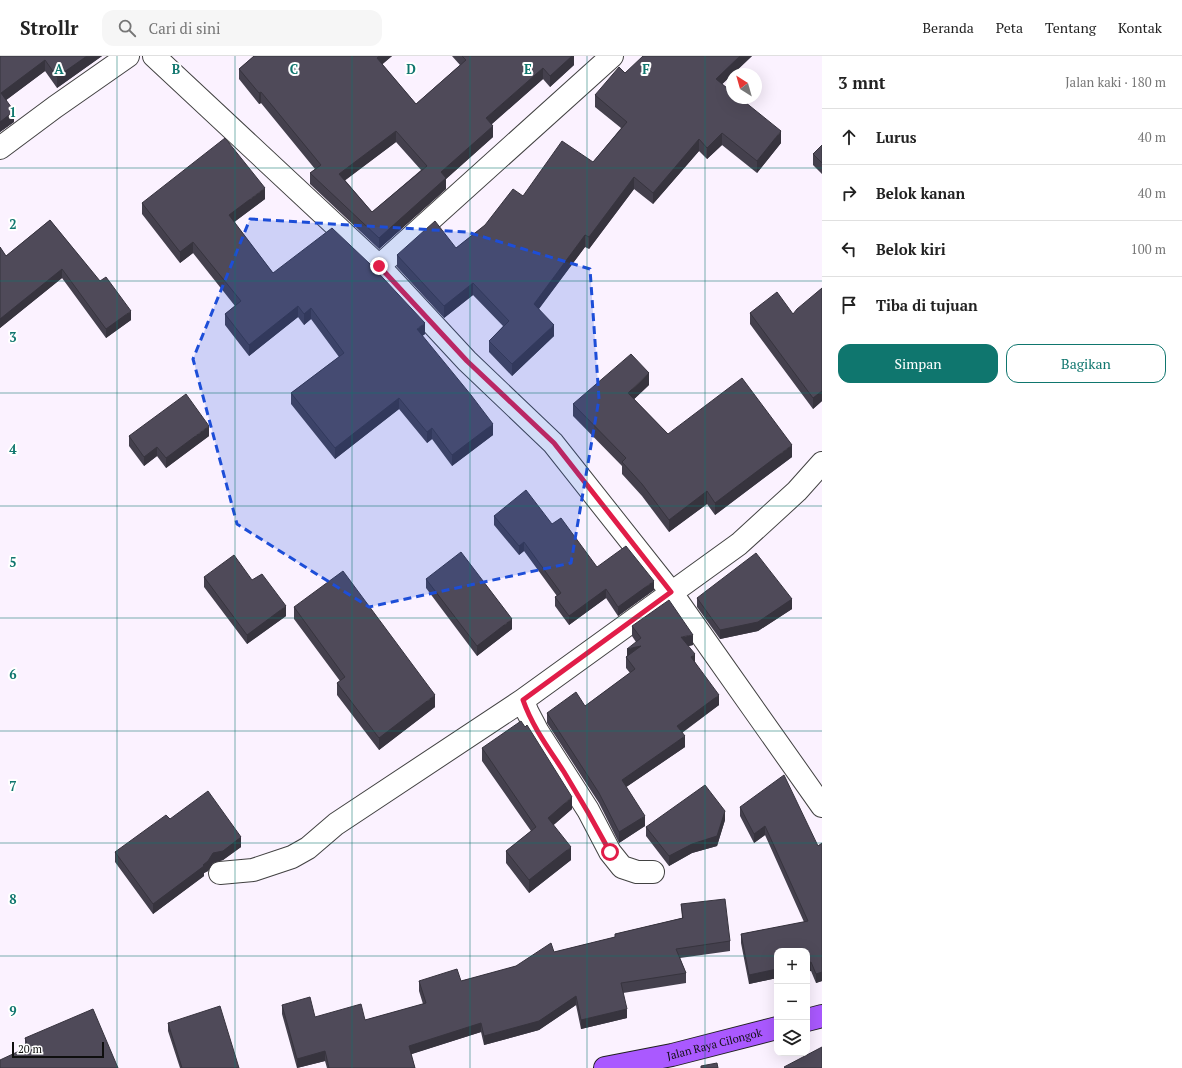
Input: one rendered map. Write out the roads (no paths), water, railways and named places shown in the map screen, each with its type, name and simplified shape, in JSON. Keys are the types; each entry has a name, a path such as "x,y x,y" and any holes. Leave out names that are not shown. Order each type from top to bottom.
{"highway":[{"path":"810,1019 822,1016"},
{"name":"Jalan Raya Cilongok","path":"605,1068 674,1062 774,1029"}],"street":[{"path":"0,148 54,107 128,56"},
{"path":"154,56 379,266 467,361 554,443 671,592 822,806"},
{"path":"379,266 612,56"},
{"path":"220,873 253,870 292,857 308,848 336,824 523,700 739,544 797,490 822,463"},
{"path":"523,700 538,732 588,810 610,852 622,867 637,872 653,872"}]}
